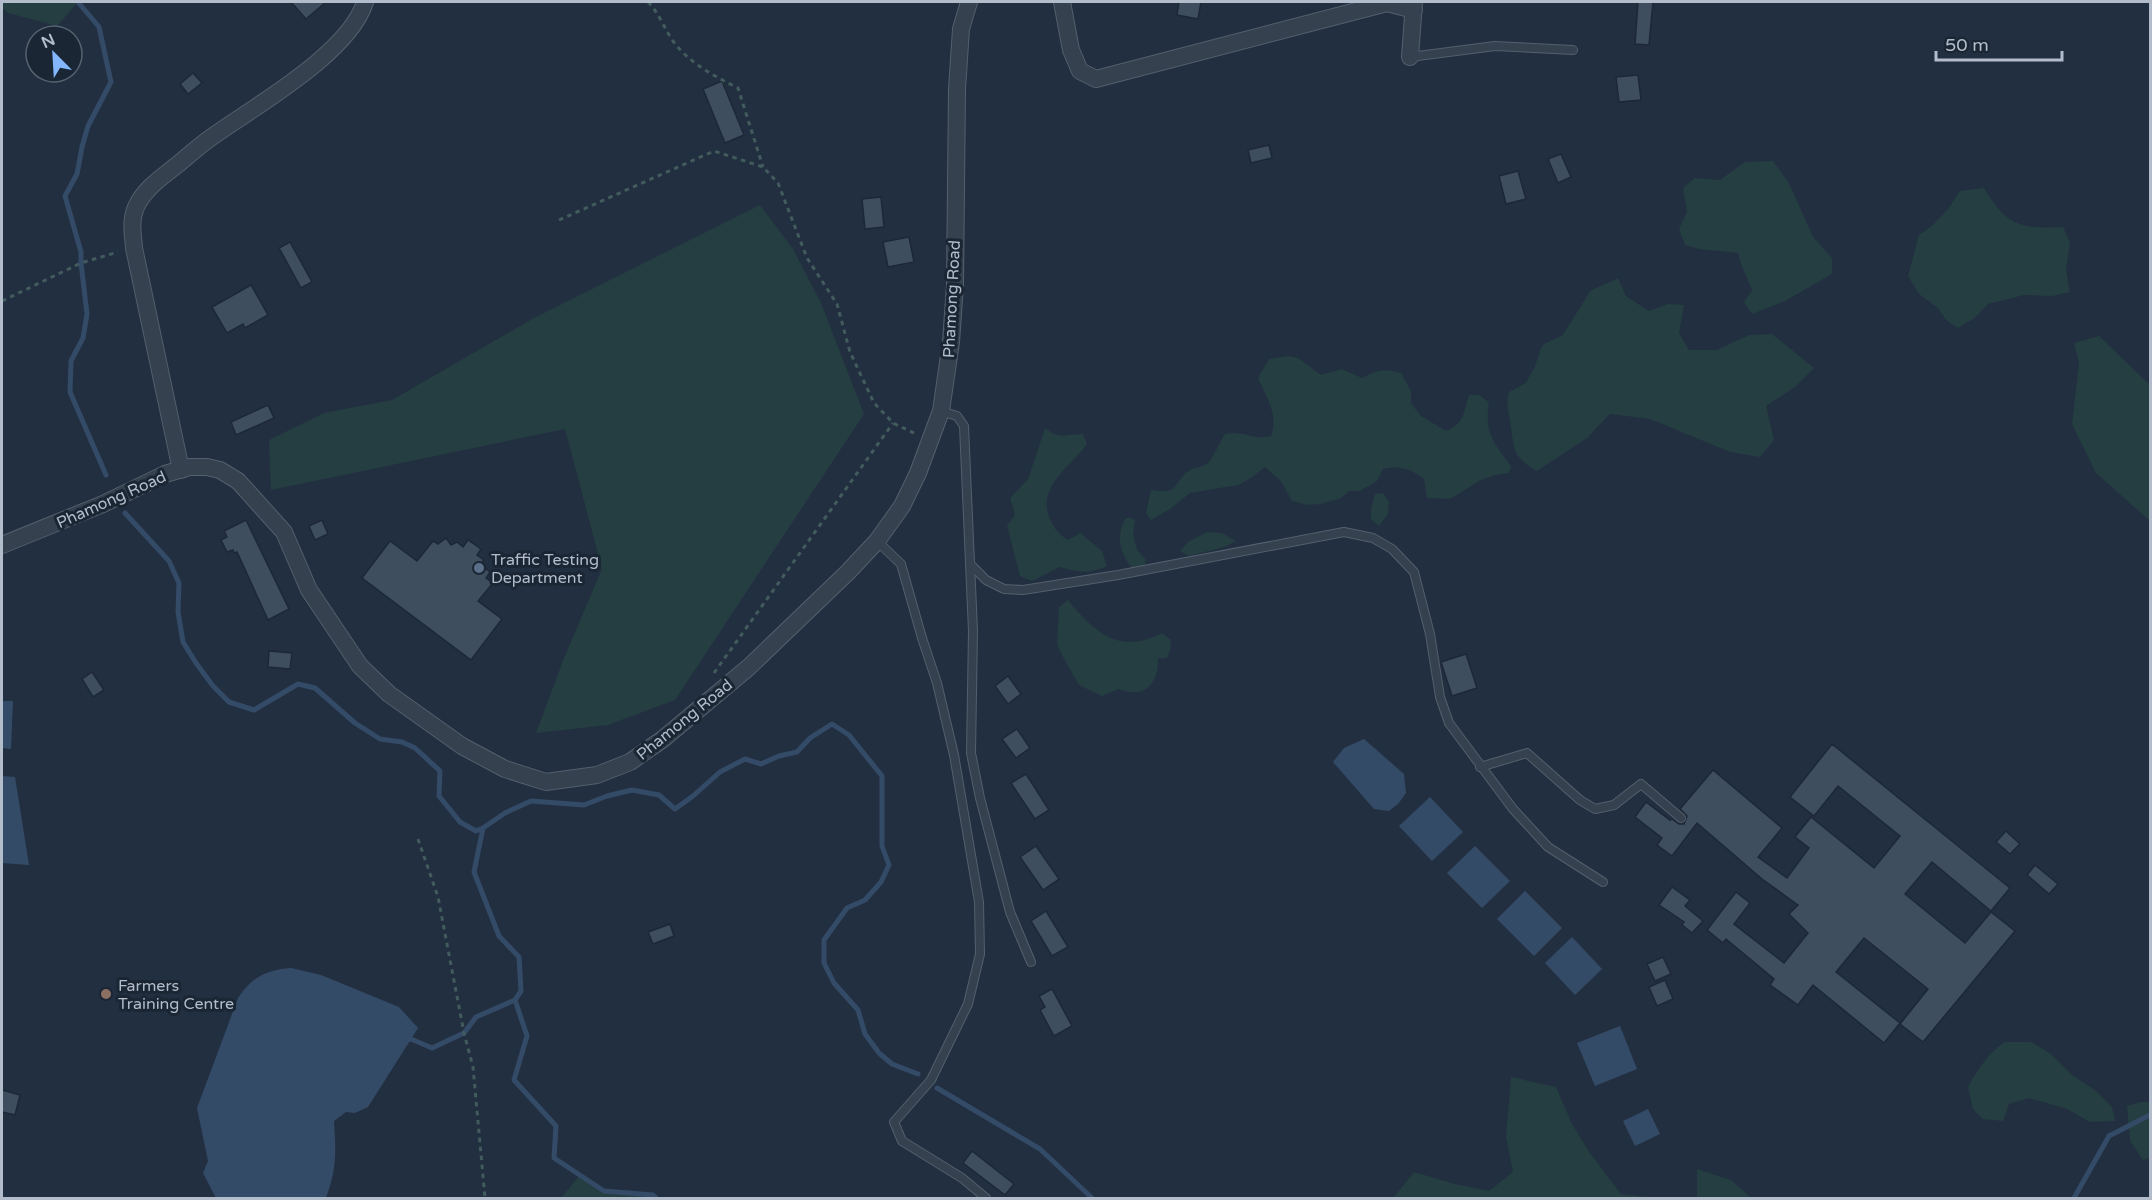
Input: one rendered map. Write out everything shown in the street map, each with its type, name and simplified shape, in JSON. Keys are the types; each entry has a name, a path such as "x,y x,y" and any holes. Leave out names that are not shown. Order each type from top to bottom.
{"street":[{"path":"181,470 134,248 132,224 136,207 152,185 207,140 290,83 338,44 362,11 365,2"},
{"name":"Phamong Road","path":"2,545 103,504 165,474 207,467 220,470 238,481 284,532 309,590 360,666 389,694 462,746 505,770 546,782 597,775 630,762 663,739 749,667 848,572 877,541 902,506 918,473 941,411 951,342 955,285 957,89 961,29 969,2"},
{"path":"1062,2 1071,50 1080,71 1096,78 1240,40 1322,22 1355,10 1387,3 1414,6 1410,57"}],"lane":[{"path":"1410,57 1495,46 1573,50"},
{"path":"941,411 957,416 964,426 973,631 971,753 980,798 1010,912 1031,962"},
{"path":"971,565 986,580 1004,589 1023,590 1118,575 1344,532 1373,538 1392,549 1414,572 1430,634 1440,697 1449,723 1513,809 1548,848 1603,882"},
{"path":"877,541 901,564 937,683 954,755 979,902 980,954 968,1005 931,1080 894,1122 902,1141 962,1178 986,1198"},
{"path":"1480,767 1527,753 1571,793 1595,809 1614,805 1641,784 1681,818"}],"path":[{"path":"648,2 655,9 674,42 706,72 738,87 763,166 778,183 807,258 837,304 850,352 874,404 893,423 931,440"},
{"path":"559,220 714,151 763,166"},
{"path":"2,301 81,263 134,248"},
{"path":"714,673 893,423"},
{"path":"418,839 438,897 464,1033 474,1067 485,1198"}],"green space":[{"path":"2,2 78,2 59,24 49,24 8,13 2,8"},
{"path":"1773,161 1789,183 1813,237 1832,258 1832,274 1785,301 1752,314 1744,302 1752,290 1738,253 1699,249 1685,245 1679,229 1687,212 1683,188 1695,178 1720,180 1745,162"},
{"path":"1984,188 2000,210 2016,222 2025,226 2063,227 2070,242 2066,270 2070,292 2052,296 2024,295 1988,304 1975,318 1958,328 1946,320 1938,308 1919,294 1908,276 1919,235 1933,225 1948,209 1960,191"},
{"path":"760,205 793,249 821,303 864,414 675,700 608,725 536,733 564,658 602,569 565,429 271,490 269,440 324,413 392,400 532,319"},
{"path":"1618,278 1626,296 1649,311 1668,304 1684,305 1679,333 1689,350 1717,350 1749,335 1772,334 1814,368 1795,387 1766,406 1774,440 1760,457 1730,452 1650,419 1610,414 1587,438 1537,471 1518,456 1513,444 1508,409 1509,392 1526,383 1541,348 1544,344 1563,335 1590,291"},
{"path":"2099,336 2150,385 2150,521 2096,473 2072,424 2079,363 2074,343"},
{"path":"1288,356 1298,358 1321,375 1342,369 1362,378 1381,371 1401,373 1411,391 1411,403 1421,416 1446,431 1461,420 1469,395 1479,395 1489,402 1489,430 1495,444 1511,466 1509,473 1481,480 1450,499 1427,498 1424,479 1405,469 1395,467 1383,469 1377,481 1360,491 1349,491 1341,498 1321,504 1307,505 1292,501 1281,481 1265,467 1238,485 1190,493 1151,520 1146,513 1151,490 1172,489 1190,470 1208,463 1225,434 1271,436 1273,413 1258,378 1269,359"},
{"path":"1045,428 1063,436 1083,434 1087,444 1051,487 1047,507 1050,519 1057,531 1068,540 1080,533 1102,551 1107,566 1084,572 1060,567 1032,581 1020,576 1007,525 1015,515 1010,498 1028,479"},
{"path":"1383,493 1389,502 1388,514 1379,526 1371,519 1371,509 1375,494"},
{"path":"1126,518 1135,520 1133,535 1137,550 1146,560 1144,567 1133,569 1122,551 1120,538"},
{"path":"1207,532 1222,533 1236,541 1219,549 1189,556 1180,551 1188,542"},
{"path":"1068,600 1088,622 1109,637 1133,642 1162,633 1171,640 1167,658 1158,658 1156,675 1149,687 1136,692 1119,689 1102,696 1079,685 1057,644 1059,607"},
{"path":"2005,1042 2031,1042 2051,1054 2072,1075 2095,1090 2112,1107 2115,1121 2090,1122 2067,1109 2029,1098 2009,1104 2003,1121 1983,1119 1973,1109 1968,1087 1984,1062"},
{"path":"1511,1077 1556,1087 1572,1124 1590,1153 1621,1194 1656,1198 1393,1198 1414,1172 1489,1191 1513,1172 1506,1136"},
{"path":"2150,1102 2150,1158 2143,1160 2130,1141 2127,1106"},
{"path":"1697,1169 1731,1180 1751,1198 1697,1198"},
{"path":"580,1175 604,1191 653,1195 656,1198 561,1198"}],"water":[{"path":"2,701 13,701 11,749 2,748"},
{"path":"1364,739 1404,774 1406,793 1389,811 1374,809 1333,762 1344,748"},
{"path":"2,776 15,777 29,865 2,863"},
{"path":"1430,797 1463,832 1432,861 1399,826"},
{"path":"1475,846 1510,881 1482,908 1447,873"},
{"path":"1525,891 1562,928 1534,956 1497,919"},
{"path":"1572,937 1602,969 1575,995 1545,963"},
{"path":"291,968 321,975 399,1007 418,1028 368,1107 355,1113 346,1112 334,1121 335,1160 326,1198 216,1198 203,1173 208,1161 197,1108 238,998 260,976"},
{"path":"1620,1026 1637,1069 1595,1086 1577,1043"},
{"path":"1648,1109 1660,1134 1635,1146 1623,1121"}],"building":[{"path":"291,2 326,2 306,19"},
{"path":"1179,2 1201,2 1198,19 1177,15"},
{"path":"1638,2 1653,2 1649,45 1635,44"},
{"path":"193,73 202,83 188,94 180,84"},
{"path":"1638,75 1641,100 1619,102 1616,77"},
{"path":"722,81 744,135 725,143 703,89"},
{"path":"1269,145 1272,158 1251,163 1248,150"},
{"path":"1561,154 1571,177 1558,183 1548,159"},
{"path":"1518,171 1526,199 1506,204 1499,176"},
{"path":"881,197 884,227 865,229 862,199"},
{"path":"909,237 914,262 888,267 883,242"},
{"path":"290,242 312,282 301,288 279,248"},
{"path":"251,285 268,315 245,328 243,324 227,333 212,307"},
{"path":"268,405 274,418 236,435 231,422"},
{"path":"246,520 289,609 268,620 237,552 234,553 233,550 227,552 221,540 227,537 224,531"},
{"path":"322,520 328,534 315,540 309,526"},
{"path":"446,538 451,545 457,542 463,547 468,540 481,549 477,555 484,560 480,564 490,572 486,578 493,583 478,601 502,619 471,660 362,578 390,541 417,561 433,541 438,544"},
{"path":"269,651 292,653 290,669 268,667"},
{"path":"1466,654 1477,688 1452,696 1441,662"},
{"path":"92,672 104,690 93,697 82,679"},
{"path":"1008,676 1021,694 1008,704 995,686"},
{"path":"1017,729 1030,748 1016,758 1002,739"},
{"path":"1832,744 2010,888 1991,911 1932,862 1905,894 1965,943 1991,912 2015,931 1923,1042 1900,1024 1928,989 1864,938 1836,972 1900,1023 1884,1043 1813,985 1798,1005 1770,985 1774,979 1726,939 1723,943 1707,930 1736,892 1750,903 1734,924 1784,963 1808,933 1789,914 1798,905 1762,879 1697,823 1672,856 1657,845 1662,838 1635,817 1646,802 1670,820 1684,824 1687,816 1680,809 1713,770 1782,828 1758,857 1787,878 1809,848 1795,837 1811,817 1874,868 1900,836 1838,786 1814,816 1790,797"},
{"path":"1026,774 1049,810 1035,819 1011,783"},
{"path":"2006,831 2020,844 2010,854 1996,842"},
{"path":"1036,846 1059,879 1043,890 1020,857"},
{"path":"2035,865 2058,884 2049,894 2027,875"},
{"path":"1672,887 1690,900 1685,906 1703,921 1692,933 1682,925 1684,922 1659,905"},
{"path":"1046,911 1068,947 1052,956 1031,921"},
{"path":"670,924 674,936 653,944 648,932"},
{"path":"1663,957 1671,974 1655,981 1647,964"},
{"path":"1665,980 1673,999 1657,1006 1649,987"},
{"path":"1052,989 1072,1026 1054,1036 1040,1010 1045,1007 1039,996"},
{"path":"2,1090 20,1095 15,1115 2,1112"},
{"path":"972,1151 1014,1184 1005,1195 963,1163"}],"waterway":[{"path":"78,2 99,27 111,82 88,126 77,174 65,196 81,252 87,314 83,338 71,361 70,392 106,475"},
{"path":"125,513 169,561 179,583 178,612 183,642 213,686 229,702 254,710 298,684 315,688 355,723 380,739 402,742 415,748 440,771 439,796 460,822 476,831 505,813 531,801 584,805 632,790 659,795 675,809 720,772 745,759 761,764 779,756 797,752 810,738 832,724 849,735 882,776 882,846 889,865 881,882 865,900 847,908 824,940 824,963 834,983 858,1010 865,1034 879,1053 892,1064 918,1074"},
{"path":"483,828 474,872 499,936 519,957 521,991 515,1000 527,1036 514,1080 556,1126 554,1158 604,1191 653,1195 656,1198"},
{"path":"406,1040 411,1039 432,1048 464,1033 476,1017 515,1000"},
{"path":"937,1088 1040,1149 1092,1198"},
{"path":"2074,1198 2109,1136 2150,1115"}],"place":[{"name":"Traffic Testing Department","path":"479,568"},
{"name":"Farmers Training Centre","path":"106,994"}]}
